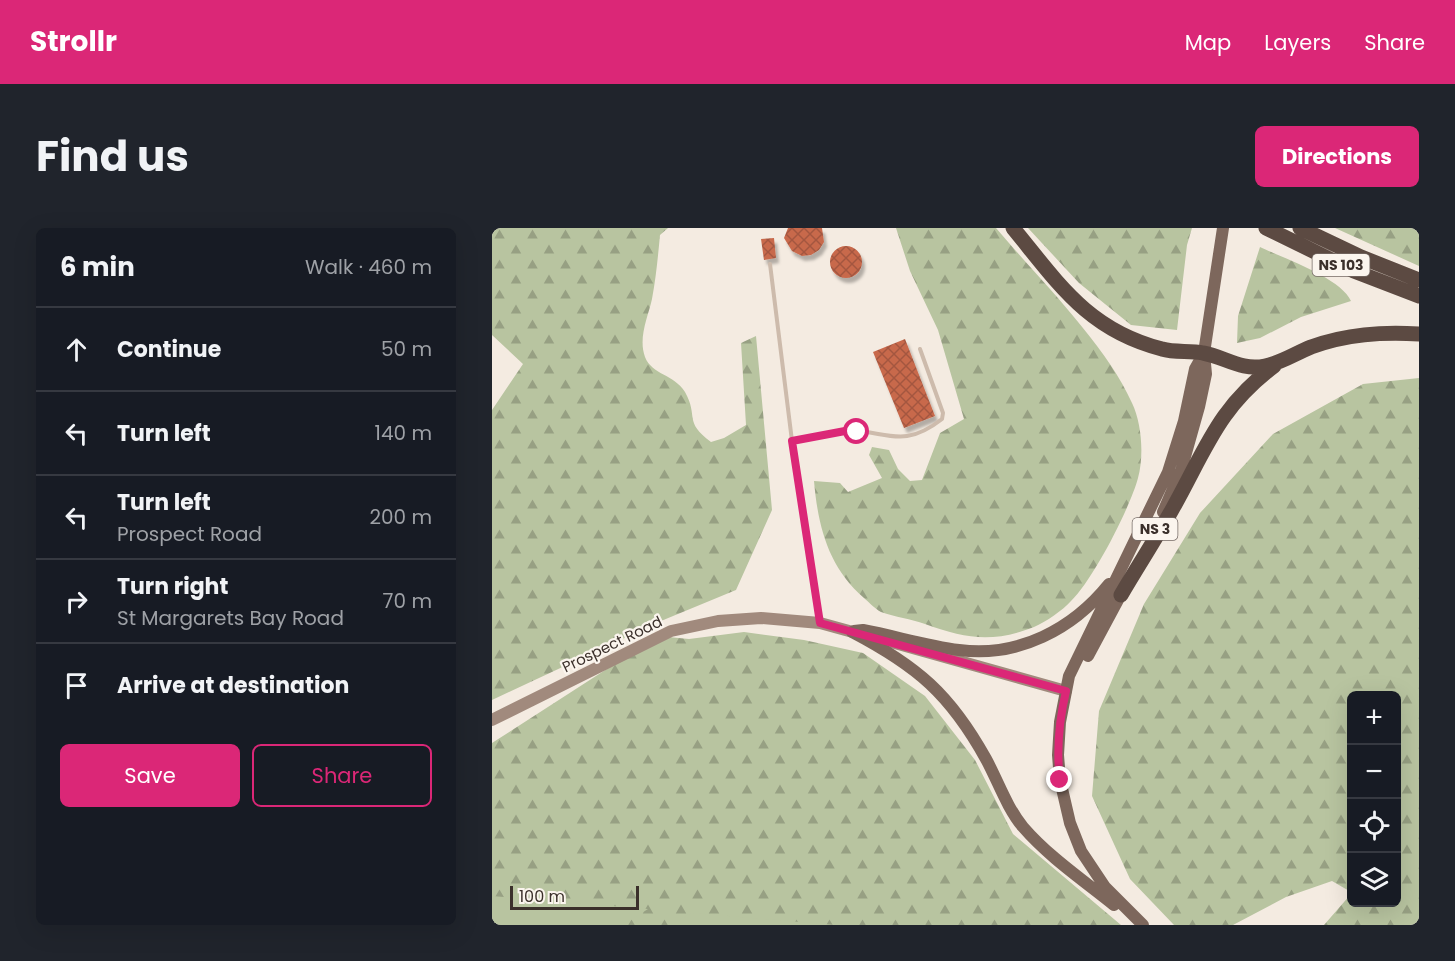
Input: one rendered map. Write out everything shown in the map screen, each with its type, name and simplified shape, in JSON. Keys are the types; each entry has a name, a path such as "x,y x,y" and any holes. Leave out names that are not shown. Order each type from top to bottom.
{"highway":[{"path":"1013,228 1064,290 1105,327 1135,341 1165,350 1204,353 1222,361 1252,367 1270,365 1348,336 1384,332 1419,334"},
{"name":"NS 103","path":"1266,228 1354,271 1419,296"},
{"name":"NS 103","path":"1300,228 1361,257 1419,280"},
{"path":"1121,595 1174,506 1218,422 1249,386 1287,357"}],"main road":[{"name":"NS 3","path":"1066,691 1076,679 1155,530 1181,471 1206,374 1204,353 1222,228"},
{"name":"NS 3","path":"1141,925 1097,876 1081,850 1070,823 1058,755 1060,722 1070,676 1171,464 1184,421 1195,369 1204,353"},
{"path":"852,632 863,630 957,650 992,650 1026,644 1057,630 1084,611 1108,586 1127,558"},
{"name":"Prospect Road","path":"492,720 671,631 718,621 761,618 820,623 1066,691"},
{"path":"852,632 884,648 926,678 951,704 971,732 1023,826 1060,862 1141,925"}],"lane":[{"path":"770,264 792,441 820,623"},
{"path":"792,441 845,431 901,438 932,428 942,419 943,412 920,349"}],"green space":[{"path":"492,228 668,228 660,235 653,291 643,335 645,357 653,368 675,381 685,392 694,424 711,442 724,438 746,425 741,343 756,336 772,510 736,590 661,621 492,700 492,410 523,364 492,335"},
{"path":"896,228 996,228 1089,335 1120,381 1138,420 1141,460 1138,478 1110,543 1090,577 1068,604 1044,622 1019,632 992,637 967,636 881,612 852,586 842,573 833,559 822,530 814,481 840,483 848,492 882,478 869,455 872,447 889,450 898,469 910,481 922,480 940,433 964,419 938,330 910,271"},
{"path":"1028,228 1192,228 1187,245 1177,330 1131,325 1079,283"},
{"path":"1335,228 1419,228 1419,266"},
{"path":"1260,247 1336,284 1351,301 1301,317 1260,338 1237,343 1238,316"},
{"path":"1419,378 1419,925 1324,925 1347,899 1347,907 1401,907 1401,691 1347,691 1347,890 1332,881 1286,897 1233,925 1174,925 1130,879 1092,796 1099,711 1144,604 1200,513 1273,434 1363,384"},
{"path":"744,632 804,640 863,653 925,696 975,760 1013,834 1121,925 492,925 492,743 658,636 689,639"},
{"path":"492,896 648,909 623,925 492,925"},
{"path":"693,913 835,925 671,925"}],"building":[{"path":"788,228 822,228 824,242 819,250 811,255 802,256 792,251 784,238"},
{"path":"774,238 776,258 764,260 761,239"},
{"path":"846,246 857,251 862,262 857,273 846,278 835,273 830,262 835,251"},
{"path":"905,339 935,416 904,428 873,352"}],"route":[{"path":"857,432 845,431 792,441 820,623 1066,691 1060,722 1058,755 1060,780"}]}
